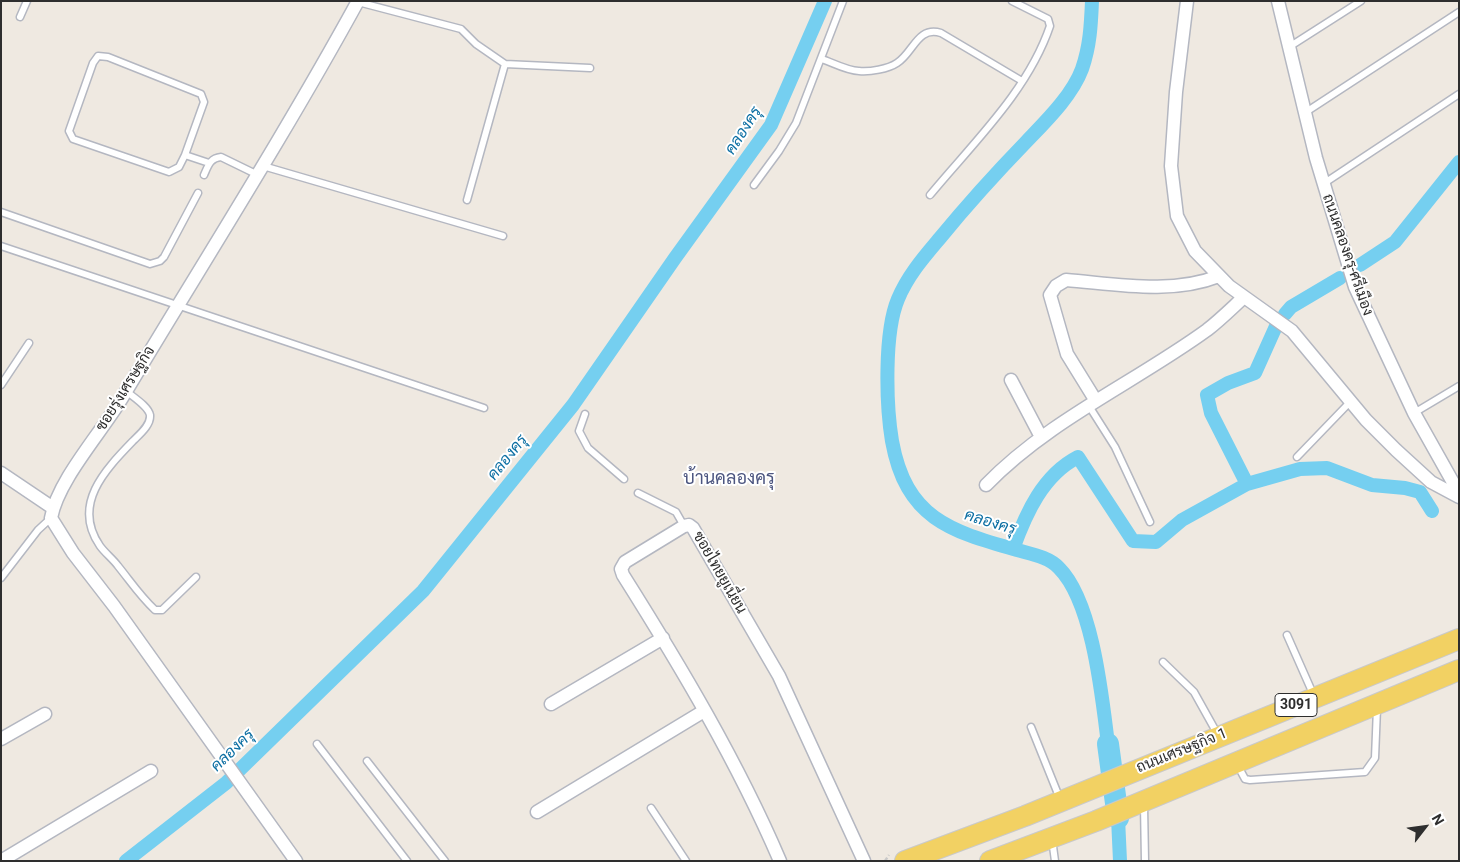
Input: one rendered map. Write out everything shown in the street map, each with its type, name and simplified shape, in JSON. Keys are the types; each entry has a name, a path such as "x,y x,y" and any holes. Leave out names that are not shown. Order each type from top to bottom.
{"main road":[{"name":"ถนนเศรษฐกิจ 1","path":"897,858 1025,816 1060,800 1459,639"},
{"name":"ถนนเศรษฐกิจ 1","path":"990,861 1102,819 1459,670"}],"street":[{"path":"1187,1 1176,92 1171,166 1177,216 1194,251 1244,298 1292,332 1366,420 1424,475 1459,497"},
{"name":"ถนนคลองครุ-ศรีเมือง","path":"1278,1 1288,48 1323,184 1355,287 1414,413 1459,493"},
{"name":"ซอยรุ่งเศรษฐกิจ","path":"52,513 59,493 126,391 260,170 358,2"},
{"path":"1093,404 1067,354 1050,294 1056,286 1066,280 1171,288 1204,282 1219,276"},
{"path":"986,485 1008,462 1041,437 1207,330 1244,298"},
{"path":"1011,380 1041,437"},
{"path":"1,473 52,513 74,553 228,763 296,861"},
{"name":"ซอยไทยยูเนี่ยน","path":"780,861 754,800 663,638 621,569 625,562 689,524 779,676 864,861"},
{"path":"551,704 663,638"},
{"path":"537,812 704,711"},
{"path":"1,739 45,714"},
{"path":"2,861 151,771"}],"lane":[{"path":"20,17 27,1"},
{"path":"754,185 779,151 796,122 843,1"},
{"path":"930,195 1007,103 1042,51 1050,26 1048,19 1012,1"},
{"path":"1288,48 1361,1"},
{"path":"358,2 460,29 476,44 505,64 590,68"},
{"path":"1306,112 1459,12"},
{"path":"822,59 858,72 875,70 896,64 923,33 932,30 941,33 1022,81"},
{"path":"98,56 108,57 201,94 204,102 185,155 179,166 169,172 73,139 69,131 93,63 98,56"},
{"path":"467,200 505,64"},
{"path":"1323,184 1459,94"},
{"path":"185,155 209,164"},
{"path":"204,176 214,158 221,157 260,170 504,236"},
{"path":"1,212 150,264 160,262 164,257 198,193"},
{"path":"1,246 484,408"},
{"path":"1,385 29,343"},
{"path":"1414,413 1459,386"},
{"path":"126,391 148,411 150,417 146,428 108,467 93,490 90,524 100,545 130,585 154,610 162,610 196,577"},
{"path":"1296,457 1351,401"},
{"path":"1093,404 1150,522"},
{"path":"586,414 579,432 588,448 624,479"},
{"path":"638,493 676,512 684,526"},
{"path":"1,578 52,513"},
{"path":"1287,635 1315,697"},
{"path":"1163,662 1194,692 1218,736"},
{"path":"1237,762 1240,773 1245,779 1250,780 1365,772 1375,758 1377,704"},
{"path":"1031,727 1060,800"},
{"path":"317,744 407,861"},
{"path":"367,761 445,861"},
{"path":"1141,802 1145,861"},
{"path":"651,808 686,861"},
{"path":"1052,838 1055,861"}],"path":[{"path":"885,861 897,858"}],"waterway":[{"name":"คลองครุ","path":"126,861 226,783 423,591 573,405 675,258 771,125 825,1"},
{"name":"คลองครุ","path":"1092,1 1091,27 1087,52 1078,79 1072,89 950,226 917,267 902,290 893,313 890,330 888,349 888,408 892,441 899,467 908,488 920,504 934,517 971,536 1050,561 1059,568 1071,583 1088,626 1094,651 1108,744"},
{"path":"1360,265 1395,242 1459,162"},
{"path":"1285,314 1291,307 1340,278"},
{"path":"1247,484 1211,413 1207,395 1228,383 1255,373 1277,324"},
{"path":"1013,549 1037,496 1055,474 1078,457 1133,541 1156,542 1182,520 1247,484 1300,469 1327,468 1372,485 1405,488 1420,492 1432,511"},
{"path":"1108,744 1118,818"},
{"name":"คลองครุ","path":"1118,818 1120,861"}],"district":[{"name":"บ้านคลองครุ","path":"729,479"}]}
